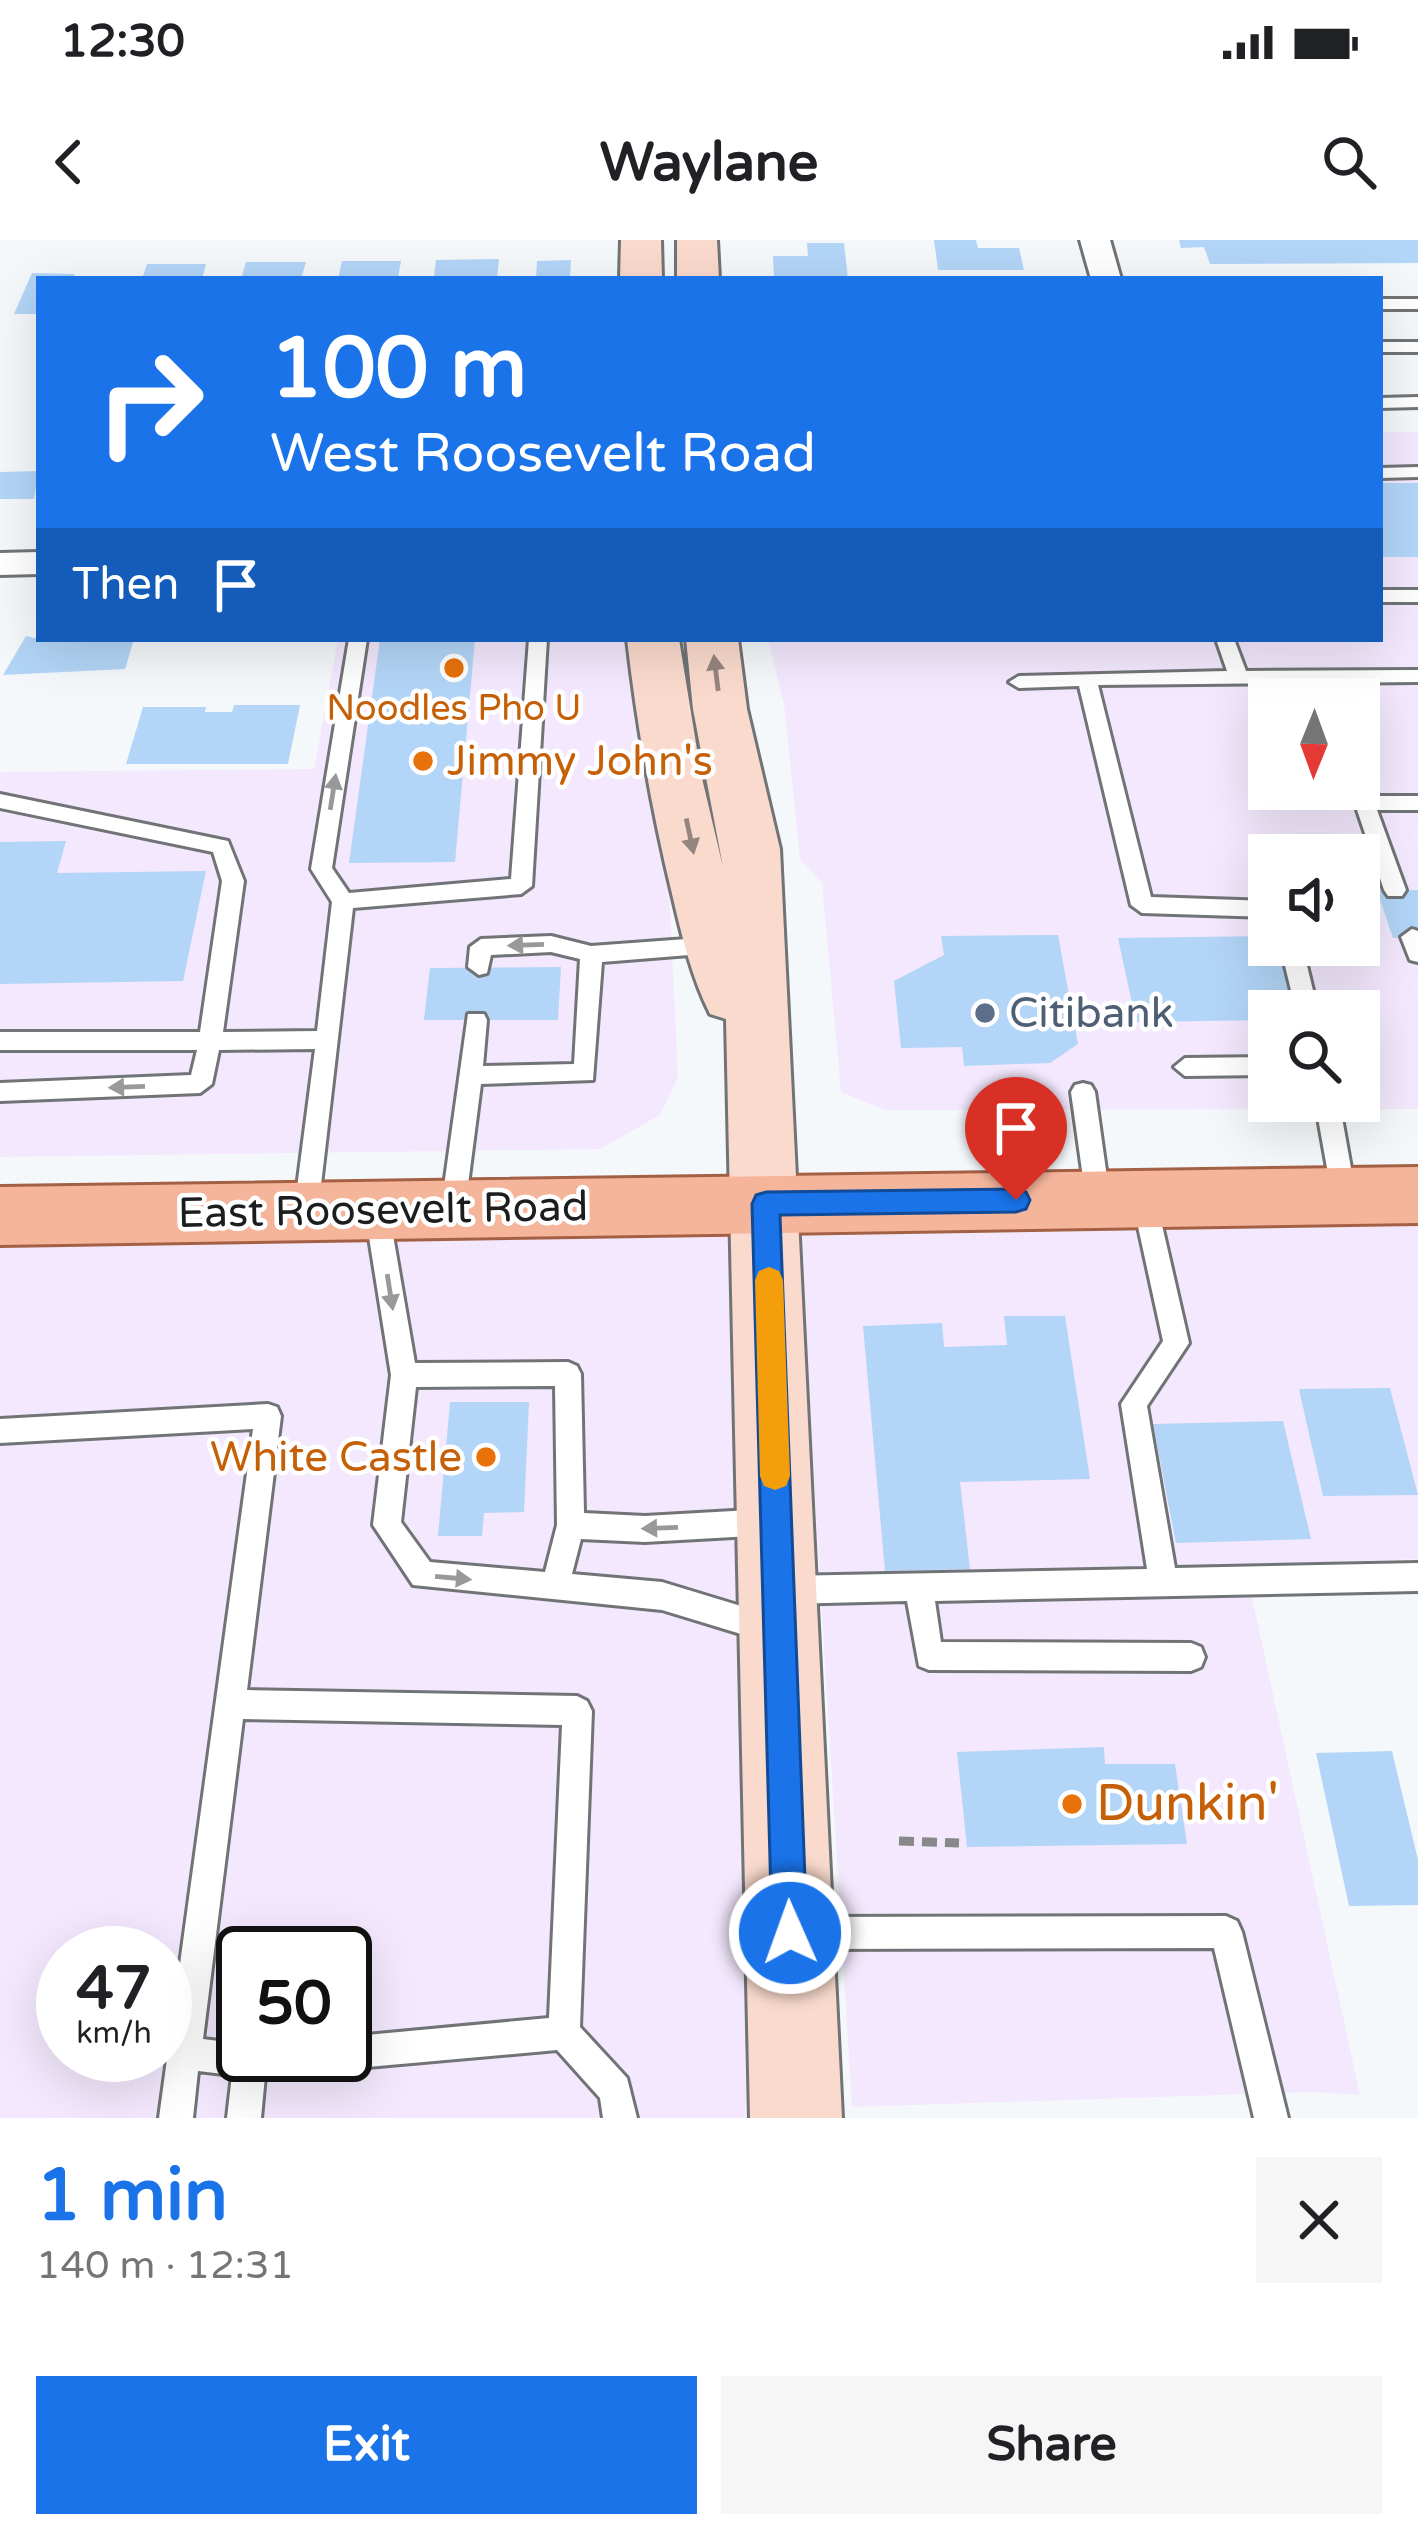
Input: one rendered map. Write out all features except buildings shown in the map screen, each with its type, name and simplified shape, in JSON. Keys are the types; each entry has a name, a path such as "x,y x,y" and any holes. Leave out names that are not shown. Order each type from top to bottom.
{"main road":[{"name":"East Roosevelt Road","path":"0,1216 1418,1195"}],"street":[{"path":"641,240 641,276"},
{"path":"697,240 698,276"},
{"path":"1094,240 1105,276"},
{"path":"0,564 36,563"},
{"path":"653,642 659,696 714,945 760,1080"},
{"path":"712,642 720,710 751,849 796,2118"}],"lane":[{"path":"1383,304 1418,304"},
{"path":"1383,346 1418,346"},
{"path":"1383,403 1418,402"},
{"path":"1383,473 1418,472"},
{"path":"1383,596 1418,596"},
{"path":"306,1211 343,901 321,868 358,642"},
{"path":"343,901 520,886 538,642"},
{"path":"1226,642 1238,677"},
{"path":"1019,682 1418,676"},
{"path":"1088,679 1142,905 1248,908"},
{"path":"1380,798 1418,803"},
{"path":"0,801 221,846 233,880 200,1084 0,1091"},
{"path":"1367,810 1395,890"},
{"path":"479,968 481,946 551,944 591,954 714,945"},
{"path":"471,1075 585,1072 591,954"},
{"path":"453,1208 476,1020"},
{"path":"0,1041 327,1040"},
{"path":"1185,1066 1248,1066"},
{"path":"1083,1092 1176,1343 1134,1405 1162,1583"},
{"path":"1331,1122 1344,1196"},
{"path":"376,1209 404,1375 387,1526 423,1575 662,1597 778,1581 919,1587 1418,1577"},
{"path":"404,1375 568,1374 571,1525 554,1586"},
{"path":"0,1431 268,1416 192,1992"},
{"path":"571,1525 645,1529 778,1581"},
{"path":"919,1587 929,1656 1191,1658"},
{"path":"230,1704 577,1712 564,2033 615,2090 620,2118"},
{"path":"790,1933 1226,1932 1271,2118"},
{"path":"372,2051 564,2033"},
{"path":"176,2118 180,2082"},
{"path":"244,2118 248,2082"}],"path":[{"path":"899,1840 959,1843"}],"shaded area":[{"path":"1383,432 1418,432 1418,1109 1380,1109 1380,990 1248,990 1248,1109 885,1110 841,1092 822,883 800,859 784,704 769,642 1383,642"},
{"path":"337,642 631,642 632,687 669,887 678,1077 660,1115 600,1149 0,1157 0,772 314,769"},
{"path":"1418,1226 1418,1559 1245,1565 1360,2095 1314,2092 852,2107 799,1236"},
{"path":"739,1232 769,2118 0,2118 0,1244"}],"slow traffic":[{"path":"769,1280 775,1476"}],"place":[{"name":"Noodles Pho U","path":"454,668"},
{"name":"Jimmy John's","path":"423,761"},
{"name":"Citibank","path":"985,1013"},
{"name":"White Castle","path":"486,1457"},
{"name":"Dunkin'","path":"1072,1804"}],"route":[{"path":"790,1933 766,1204 1016,1200"}]}
